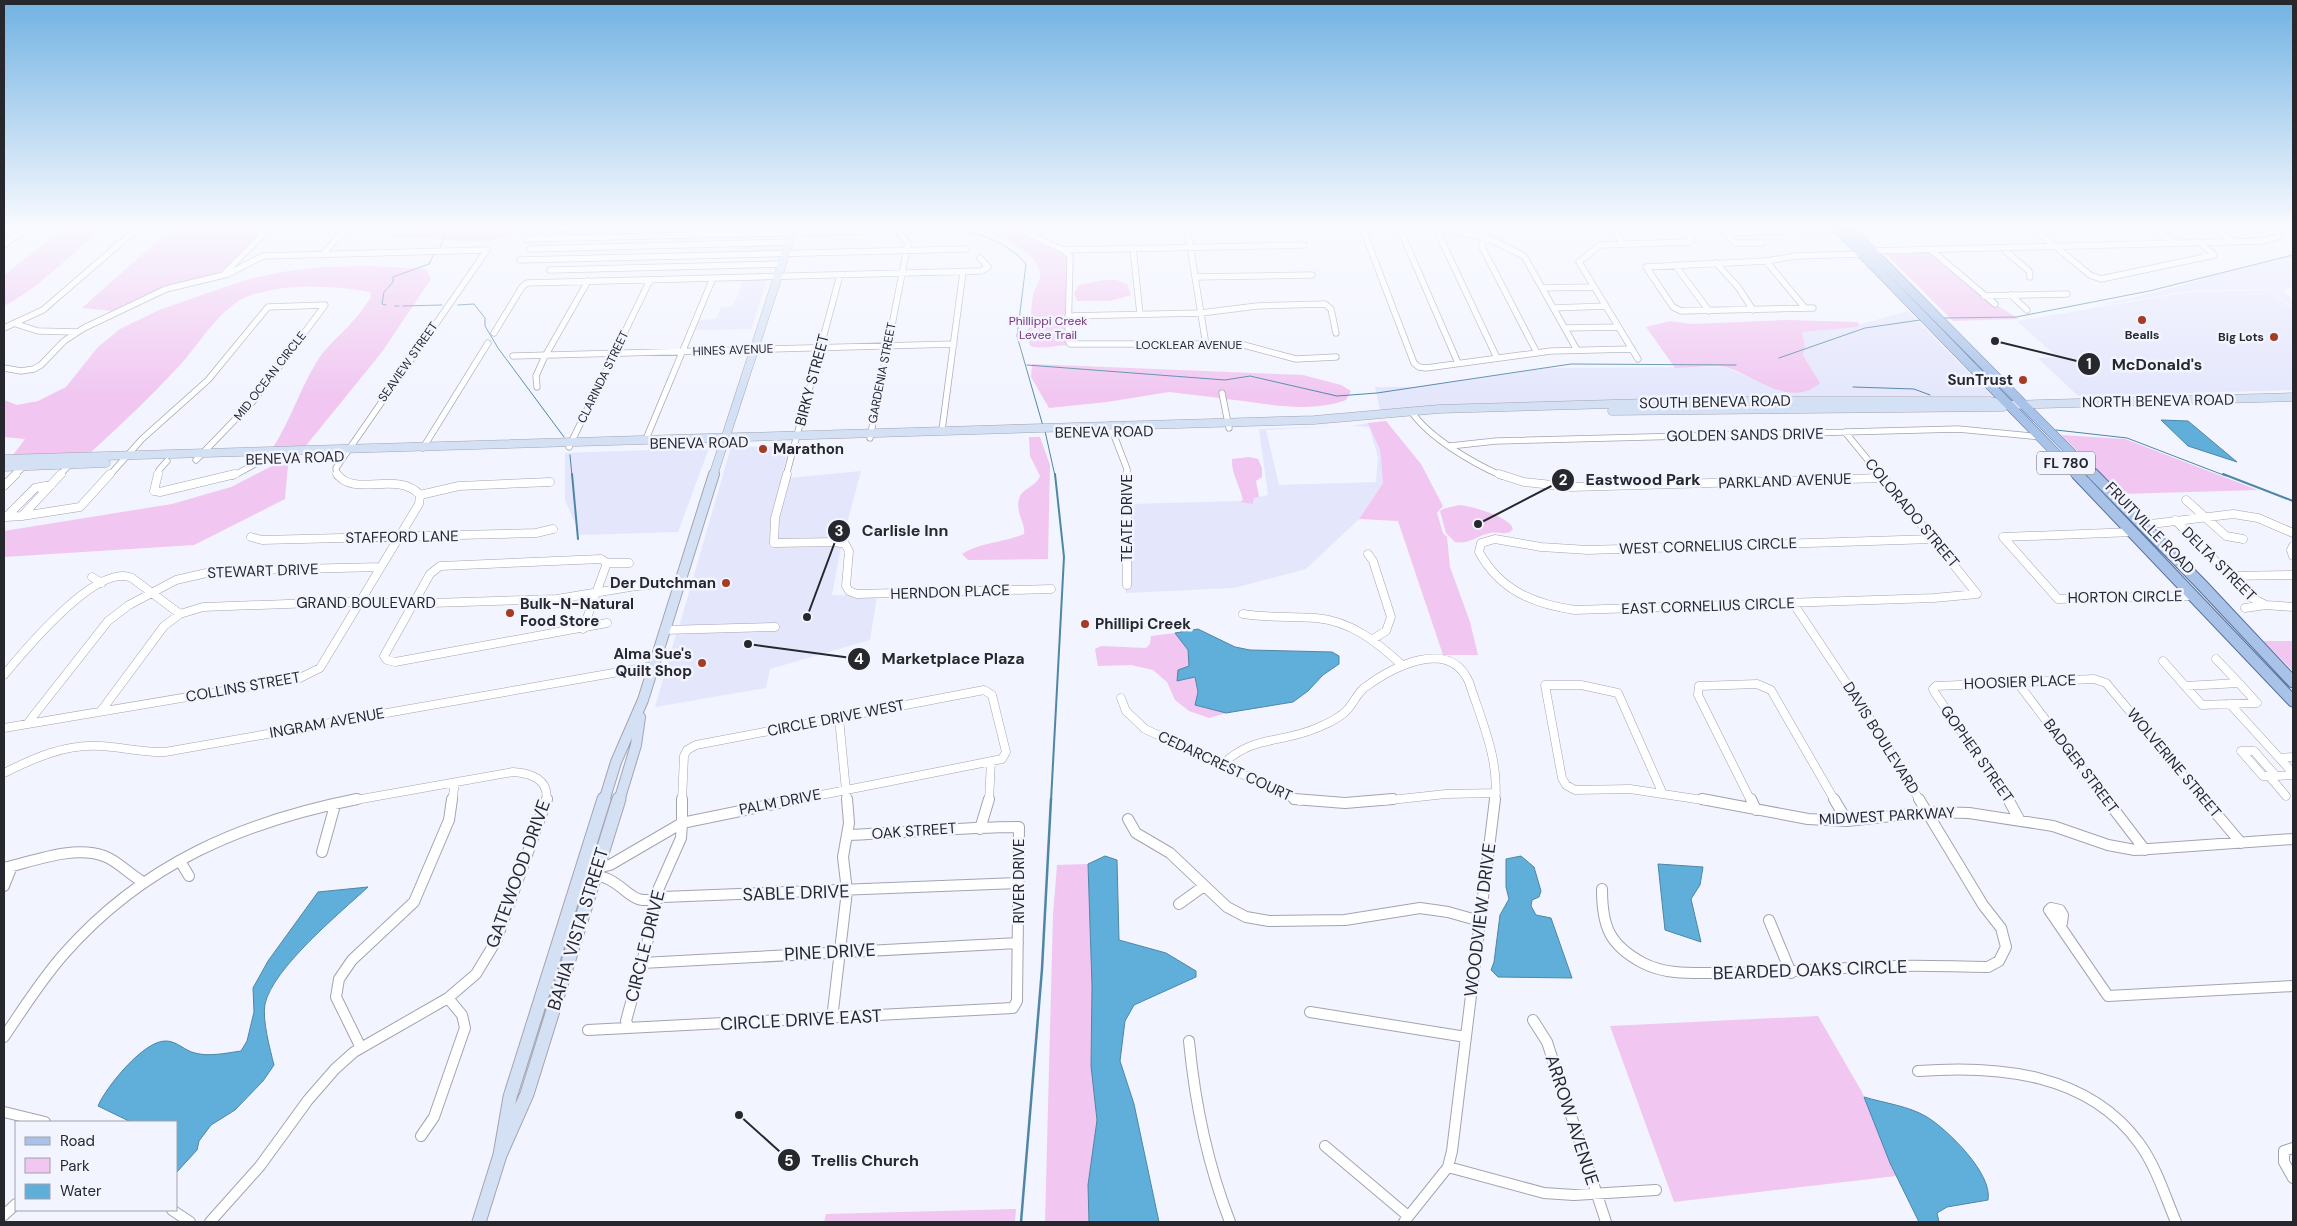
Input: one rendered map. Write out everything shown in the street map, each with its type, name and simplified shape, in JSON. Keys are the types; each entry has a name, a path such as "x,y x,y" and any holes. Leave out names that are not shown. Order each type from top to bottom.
{"main road":[{"name":"BAHIA VISTA STREET","path":"500,1155 510,1097 580,873 616,762 643,700 678,584 775,284"},
{"name":"FRUITVILLE ROAD","path":"1894,284 2293,701"},
{"name":"FRUITVILLE ROAD","path":"1905,284 2170,552 2293,682"},
{"path":"1902,294 1912,298 1934,320 1946,326"},
{"name":"NORTH BENEVA ROAD","path":"2024,404 2293,397"},
{"name":"SOUTH BENEVA ROAD","path":"1423,413 1724,408 1997,408 2024,404"},
{"name":"BENEVA ROAD","path":"870,435 942,430 1071,430 1229,425 1316,426 1423,413"},
{"name":"BENEVA ROAD","path":"4,467 203,454 345,453 1024,430"},
{"name":"BENEVA ROAD","path":"570,444 646,439 724,440"},
{"name":"BENEVA ROAD","path":"4,459 167,461 264,459 345,453"},
{"path":"2110,508 2143,525"},
{"path":"2133,532 2170,552"},
{"name":"BAHIA VISTA STREET","path":"479,1222 500,1155 527,1094 636,745 643,700"}],"street":[{"path":"4,328 43,310 73,284"},
{"path":"4,368 21,371 38,367 62,343 77,332 166,289 188,284"},
{"name":"SEAVIEW STREET","path":"345,453 463,284"},
{"path":"494,333 525,284"},
{"path":"537,388 536,376 546,355 587,284"},
{"name":"CLARINDA STREET","path":"570,444 648,284"},
{"path":"646,439 710,284"},
{"name":"BIRKY STREET","path":"838,284 798,437 786,472 776,520 774,543 836,542 845,544 849,550 845,584 849,591"},
{"name":"GARDENIA STREET","path":"870,435 899,284"},
{"path":"942,430 961,284"},
{"path":"1070,284 1068,316 1201,313 1257,306 1321,304 1330,307 1336,333"},
{"path":"1137,284 1140,314"},
{"path":"1197,284 1206,345"},
{"path":"1384,284 1414,363 1419,367 1537,353 1632,349"},
{"path":"1424,284 1458,363"},
{"path":"1462,284 1497,358"},
{"path":"1501,284 1537,353"},
{"path":"1540,284 1577,350"},
{"path":"1591,284 1638,359"},
{"path":"1658,284 1674,308 1686,312 1814,308"},
{"path":"1687,284 1709,311"},
{"path":"1735,284 1753,310"},
{"path":"1785,284 1805,308"},
{"path":"1970,284 1994,304"},
{"path":"1542,288 1593,287"},
{"path":"1984,296 2067,294"},
{"path":"2011,295 2027,310"},
{"name":"MID OCEAN CIRCLE","path":"124,459 154,427 208,380 268,307 325,305 255,399 196,460"},
{"path":"1554,308 1606,306"},
{"name":"LOCKLEAR AVENUE","path":"1068,316 1068,340 1070,344 1249,345 1296,359 1336,357"},
{"path":"16,324 36,332 77,332"},
{"path":"1565,328 1618,327"},
{"path":"421,450 488,343"},
{"name":"HINES AVENUE","path":"513,356 954,344"},
{"path":"1222,393 1229,425"},
{"name":"PARKLAND AVENUE","path":"1413,414 1473,463 1496,474 1522,482 1552,486 1883,478"},
{"name":"TEATE DRIVE","path":"1110,428 1127,469 1127,584"},
{"name":"GOLDEN SANDS DRIVE","path":"1450,446 1490,442 1970,429 2041,437"},
{"name":"COLORADO STREET","path":"1845,432 1974,588 1976,597"},
{"path":"345,453 335,470 337,476 342,481 358,485 404,485 416,490 420,496 459,486 550,482"},
{"path":"4,486 32,458"},
{"path":"51,485 35,488 6,517 80,507 124,459"},
{"path":"167,461 159,470 154,491 160,492 224,478 264,459"},
{"path":"22,516 70,464"},
{"name":"COLLINS STREET","path":"4,728 312,674 320,668 382,567 419,504 420,496"},
{"path":"2186,500 2226,536 2243,539"},
{"path":"2143,525 2164,524 2174,520 2203,516 2246,515 2293,533"},
{"name":"DELTA STREET","path":"2174,520 2252,598 2266,605"},
{"name":"STAFFORD LANE","path":"251,537 262,540 400,537 536,533 553,529"},
{"name":"HORTON CIRCLE","path":"2133,532 2004,537 2058,599 2194,596"},
{"name":"WEST CORNELIUS CIRCLE","path":"1483,541 1494,539 1541,547 1588,550 1934,539"},
{"name":"EAST CORNELIUS CIRCLE","path":"1483,541 1479,546 1478,552 1485,565 1499,581 1521,596 1556,608 1587,610 1976,597"},
{"path":"2293,546 2291,550 2293,556"},
{"path":"1368,554 1373,561 1391,617 1386,631 1373,639"},
{"path":"607,623 404,660 387,660 385,653 432,571 446,565 597,559 604,560 607,563 629,562"},
{"path":"582,629 607,563"},
{"name":"STEWART DRIVE","path":"27,724 108,621 129,605 185,577 208,572 382,567"},
{"path":"2230,576 2293,575"},
{"path":"4,674 53,618 71,602 116,576 127,576 180,614"},
{"path":"92,577 102,583"},
{"name":"GRAND BOULEVARD","path":"101,711 161,630 180,614 213,606 557,599 636,586 678,584"},
{"name":"HERNDON PLACE","path":"849,591 863,594 1052,589"},
{"name":"DAVIS BOULEVARD","path":"1793,603 1928,812 1981,900"},
{"path":"2245,608 2266,605 2293,607"},
{"path":"1243,614 1280,619 1316,618 1335,621 1356,628 1373,639 1402,665"},
{"path":"664,630 775,626"},
{"name":"WOODVIEW DRIVE","path":"1222,765 1233,753 1251,743 1303,735 1336,718 1348,708 1362,689 1402,665 1420,659 1442,660 1455,665 1464,673 1492,754 1496,793 1448,1168"},
{"path":"2163,661 2202,705 2257,702 2216,659"},
{"name":"INGRAM AVENUE","path":"4,773 42,755 72,748 99,746 139,753 165,752 653,666"},
{"name":"HOOSIER PLACE","path":"1934,687 1939,685 2094,679 2106,683"},
{"name":"MIDWEST PARKWAY","path":"1662,792 1618,693 1608,689 1550,682 1545,685 1544,690 1562,778 1568,788 1575,790 1620,789 1662,792 1808,820 1847,821 1928,812 1962,812 2053,826 2108,845 2145,850 2293,840"},
{"name":"BADGER STREET","path":"2017,682 2145,850"},
{"name":"WOLVERINE STREET","path":"2106,683 2241,843"},
{"path":"2185,686 2239,683"},
{"path":"1756,810 1698,694 1699,686 1757,684 1770,690 1847,821"},
{"name":"GOPHER STREET","path":"1934,687 1935,693 2010,802 2020,821"},
{"name":"CIRCLE DRIVE WEST","path":"687,750 696,745 987,690 992,695 1006,752 1002,759 991,761"},
{"name":"CEDARCREST COURT","path":"1121,698 1126,711 1145,729 1286,796 1305,802 1352,801 1468,791 1496,793"},
{"path":"2230,704 2293,774"},
{"path":"832,1019 847,891 843,857 849,823 839,718"},
{"name":"CIRCLE DRIVE","path":"629,1028 626,1021 650,932 654,899 678,849 683,822 684,756 687,750"},
{"path":"2280,758 2293,757"},
{"path":"980,829 989,803 991,761"},
{"name":"PALM DRIVE","path":"595,872 683,822 991,761"},
{"name":"GATEWOOD DRIVE","path":"4,1037 34,991 69,948 99,918 143,882 221,838 295,813 335,805 520,772 539,777 547,791 547,798 496,941 476,974 448,998 361,1048 321,1084 260,1166 210,1222"},
{"path":"2286,796 2272,776 2293,774"},
{"path":"361,1048 336,997 339,979 352,960 414,902 449,820 456,783"},
{"path":"322,852 335,805"},
{"path":"1128,819 1136,832 1170,853 1227,907 1246,917 1261,920 1345,920 1420,908 1448,912 1480,920"},
{"name":"OAK STREET","path":"848,835 928,832 961,827 980,829"},
{"name":"RIVER DRIVE","path":"980,829 1019,827 1017,1001 1014,1008"},
{"path":"4,886 8,867 75,854 96,854 107,858 143,882"},
{"path":"180,861 190,876"},
{"name":"SABLE DRIVE","path":"580,873 595,872 607,878 633,898 647,902 654,899 1019,883"},
{"path":"1179,904 1204,886"},
{"name":"BEARDED OAKS CIRCLE","path":"1602,889 1600,908 1610,935 1628,955 1644,964 1675,973 1791,974 1896,966 1979,969 1995,965 2005,952 2005,938 1997,921 1981,900"},
{"path":"1769,920 1791,974"},
{"path":"2058,923 2108,996 2293,986"},
{"name":"PINE DRIVE","path":"642,962 1018,943"},
{"path":"420,1136 434,1117 465,1028 462,1015 448,998"},
{"name":"CIRCLE DRIVE EAST","path":"588,1030 1007,1010 1014,1008"},
{"path":"1310,1012 1466,1038"},
{"name":"ARROW AVENUE","path":"1533,1020 1547,1042 1606,1222"},
{"path":"1189,1041 1192,1085 1202,1138 1221,1200 1230,1222"},
{"path":"1918,1070 1959,1067 2016,1073 2064,1086 2093,1101 2118,1120 2140,1144 2176,1222"},
{"path":"4,1112 41,1121"},
{"path":"1325,1146 1406,1219 1448,1168 1518,1188 1544,1193 1597,1195 1656,1190"},
{"path":"2293,1148 2284,1151 2282,1156 2285,1166 2293,1178"},
{"path":"4,1215 15,1205"},
{"path":"174,1211 190,1222"}],"shaded area":[{"path":"742,284 766,284 751,329 694,330 698,320 716,319 721,307 733,306"},
{"path":"2185,284 2293,284 2293,287 2283,290 2293,300 2293,307 2266,289 2188,291 2091,307"},
{"path":"2267,290 2293,309 2293,390 2078,396 2038,358 2057,357 2017,321 2189,292"},
{"path":"1908,311 1992,396 1825,397 1380,410 1375,387 1414,387 1549,368 1725,367 1776,389 1820,383 1803,355 1805,347 1802,332 1858,327 1858,325"},
{"path":"1368,423 1380,450 1383,483 1359,519 1306,569 1234,588 1126,593 1125,587 1130,586 1130,504 1237,501 1253,504 1254,498 1268,495 1259,429 1343,426 1266,430 1279,485 1376,482 1378,457 1369,427 1352,426"},
{"path":"792,446 785,463 772,520 770,545 777,544 777,531 788,478 861,471 842,542 832,595 877,596 870,640 770,669 766,688 655,707 677,631 777,629 779,624 679,627 731,447"},
{"path":"709,448 678,532 580,535 565,500 565,453"}],"green space":[{"path":"4,284 37,284 18,298 4,306"},
{"path":"109,284 184,284 150,295 112,311 82,308"},
{"path":"234,284 428,284 382,352 304,448 272,449 316,363 328,347 360,313 371,297 370,292 309,286 278,289 249,296 239,301 220,316 180,365 90,453 13,455 25,439 4,437 4,400 17,405 38,401 66,387 98,347 120,329 159,310"},
{"name":"Phillippi Creek Levee Trail","path":"1038,284 1067,284 1066,343 1069,345 1030,346 1026,333 1033,295"},
{"path":"1127,284 1131,295 1110,301 1077,301 1074,293 1079,285"},
{"path":"1916,284 1966,284 2019,319 1953,321"},
{"path":"1786,320 1858,322 1859,327 1802,332 1805,347 1803,355 1820,383 1809,390 1797,393 1773,388 1726,367 1675,368 1646,327 1670,321 1692,324"},
{"path":"1032,364 1303,375 1341,385 1351,391 1346,400 1332,404 1302,407 1226,399 1224,391 1219,391 1220,398 1169,392 1107,402 1049,408 1031,377"},
{"path":"1386,421 1421,464 1443,506 1437,513 1443,533 1447,537 1450,567 1470,622 1478,655 1443,655 1398,521 1359,519 1383,483 1380,450 1368,423"},
{"path":"2061,435 2125,439 2258,490 2121,494"},
{"path":"1029,437 1040,437 1050,465 1048,559 968,560 962,554 969,550 1024,534 1024,526 1018,509 1019,499 1023,492 1035,483 1040,476 1030,456"},
{"path":"1249,457 1258,459 1262,468 1262,477 1256,481 1259,497 1254,498 1253,504 1240,502 1243,500 1232,464 1232,459"},
{"path":"274,465 288,465 285,499 194,545 4,557 4,531 172,504 231,487"},
{"path":"1459,505 1472,507 1498,516 1511,525 1513,529 1508,533 1490,533 1469,541 1455,542 1446,533 1440,511"},
{"path":"1175,633 1188,650 1189,666 1178,670 1178,681 1195,677 1198,692 1195,705 1226,713 1209,718 1189,711 1175,700 1167,682 1153,670 1131,665 1098,666 1095,649 1101,646 1146,648 1150,644 1151,636"},
{"path":"2263,641 2293,641 2293,671"},
{"path":"1088,864 1092,986 1091,1066 1097,1120 1088,1185 1089,1222 1045,1222 1053,915 1057,865"},
{"path":"1818,1016 1862,1092 1896,1176 1674,1202 1610,1026"},
{"path":"1016,1209 1015,1222 824,1222 826,1214"}],"water":[{"path":"2161,420 2188,421 2237,462 2188,446"},
{"path":"1198,629 1235,647 1250,650 1332,652 1339,656 1339,664 1323,675 1308,691 1293,702 1226,713 1195,705 1198,692 1195,677 1177,681 1178,670 1189,666 1188,650 1175,633"},
{"path":"1105,856 1117,860 1119,940 1166,953 1196,971 1196,977 1134,1005 1125,1021 1120,1061 1134,1104 1159,1222 1089,1222 1088,1185 1097,1120 1091,1066 1092,986 1088,864"},
{"path":"1521,856 1534,867 1541,891 1539,897 1532,900 1531,906 1536,915 1551,918 1572,978 1498,977 1491,970 1494,962 1500,915 1509,899 1506,887 1506,859"},
{"path":"1658,864 1703,867 1700,885 1691,899 1701,942 1665,930"},
{"path":"368,887 309,942 281,974 271,990 264,1011 274,1065 263,1081 235,1110 211,1125 199,1141 197,1150 178,1171 178,1121 129,1121 98,1106 102,1098 117,1077 137,1056 157,1043 170,1041 191,1052 206,1055 241,1051 247,1041 254,1012 253,988 268,961 318,892"},
{"path":"1864,1097 1912,1110 1936,1123 1957,1142 1976,1166 1984,1178 1988,1190 1988,1200 1947,1207 1937,1213 1939,1222 1919,1222 1890,1163"}],"waterway":[{"path":"386,305 382,304 384,292 391,284"},
{"path":"1023,284 1017,336 1043,426"},
{"path":"1945,318 2016,317 2176,284"},
{"path":"458,305 474,304 485,318 485,326 498,348 564,437"},
{"path":"403,306 442,305"},
{"path":"1779,358 1865,328 1920,320"},
{"path":"1027,365 1225,380 1250,376 1337,396 1377,393 1571,364 1736,365"},
{"path":"1853,387 1914,389 1930,395"},
{"path":"2056,430 2127,438 2226,476"},
{"path":"1045,431 1055,476"},
{"path":"570,455 572,476"},
{"path":"572,474 578,539"},
{"path":"1051,801 1064,557 1055,474"},
{"path":"2223,474 2293,501"},
{"path":"1021,1222 1042,969 1051,799"}],"place":[{"name":"Bealls","path":"2142,320"},
{"name":"Big Lots","path":"2274,337"},
{"name":"McDonald's","path":"1995,341"},
{"name":"SunTrust","path":"2023,380"},
{"name":"Marathon","path":"763,449"},
{"name":"Eastwood Park","path":"1478,524"},
{"name":"Der Dutchman","path":"726,583"},
{"name":"Bulk-N-Natural Food Store","path":"510,613"},
{"name":"Carlisle Inn","path":"807,617"},
{"name":"Phillipi Creek","path":"1085,624"},
{"name":"Marketplace Plaza","path":"748,644"},
{"name":"Alma Sue's Quilt Shop","path":"702,663"},
{"name":"Trellis Church","path":"739,1115"}]}
